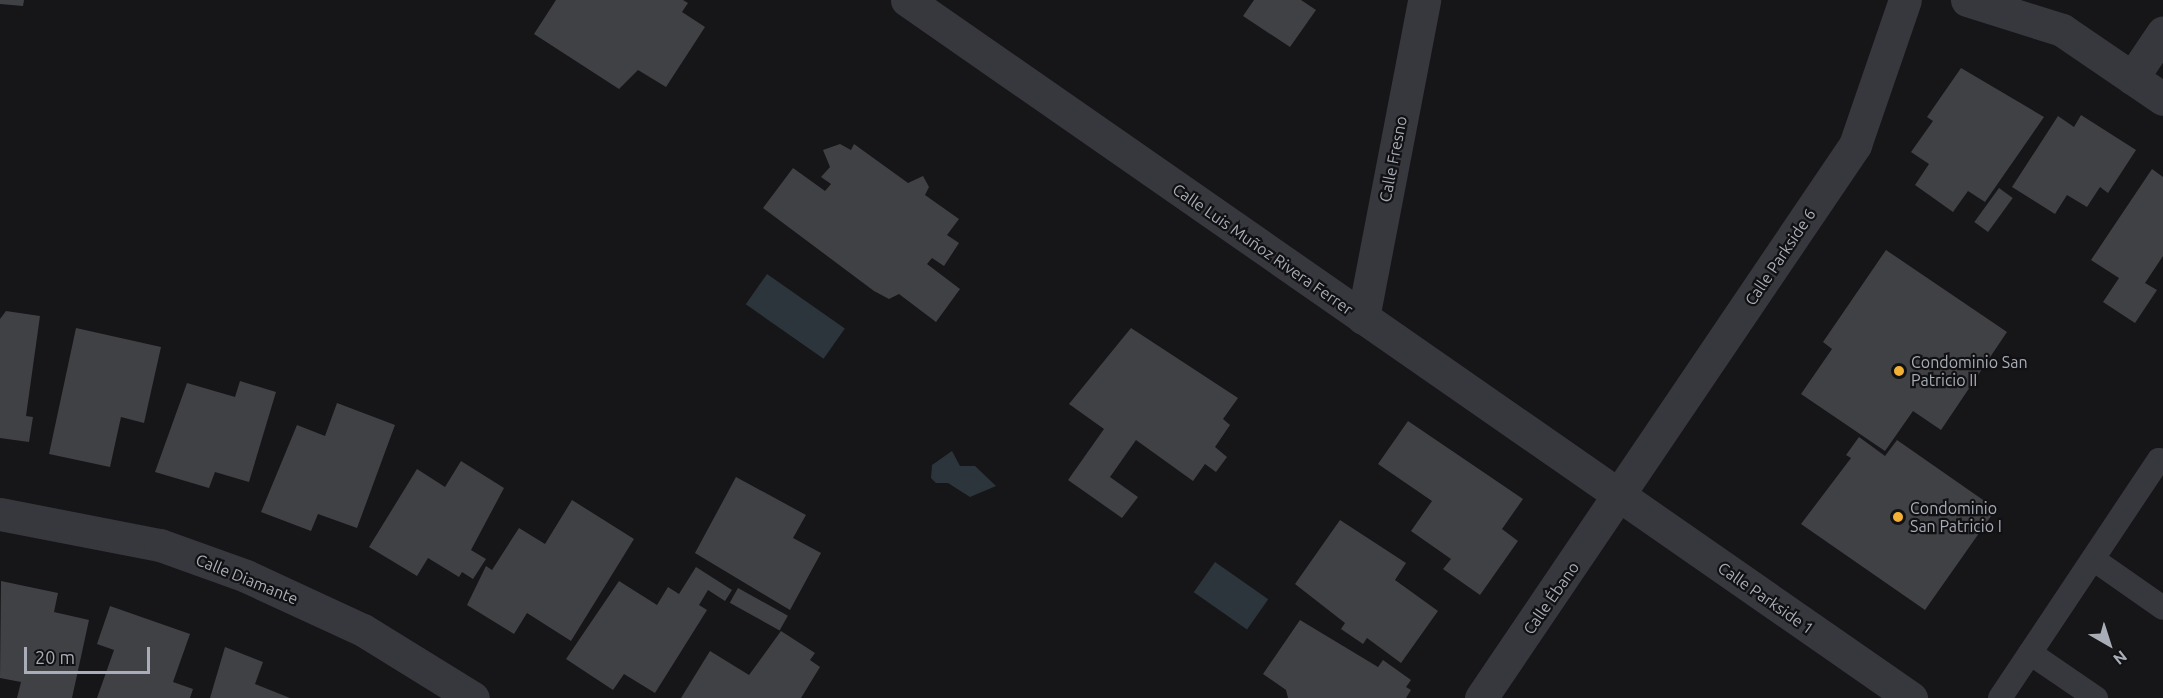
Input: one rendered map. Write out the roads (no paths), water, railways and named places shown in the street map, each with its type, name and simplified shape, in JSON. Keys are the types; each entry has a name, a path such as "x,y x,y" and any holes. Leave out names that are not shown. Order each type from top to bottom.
{"street":[{"name":"Calle Luis Muñoz Rivera Ferrer","path":"907,0 1620,497"},
{"name":"Calle Fresno","path":"1363,318 1424,0"},
{"name":"Calle Parkside 6","path":"1620,497 1855,145 1905,0"},
{"path":"1967,0 2062,30 2163,99"},
{"path":"2132,78 2163,32"},
{"name":"Calle Ébano","path":"1481,698 1620,497"},
{"name":"Calle Parkside 1","path":"1620,497 1911,698"},
{"name":"Calle Diamante","path":"0,514 160,545 246,576 363,630 473,698"}],"lane":[{"path":"2000,698 2159,460 2163,462"},
{"path":"2092,559 2163,608"},
{"path":"2030,653 2096,698"}],"place":[{"name":"Condominio San Patricio II","path":"1899,371"},
{"name":"Condominio San Patricio I","path":"1898,517"}]}
